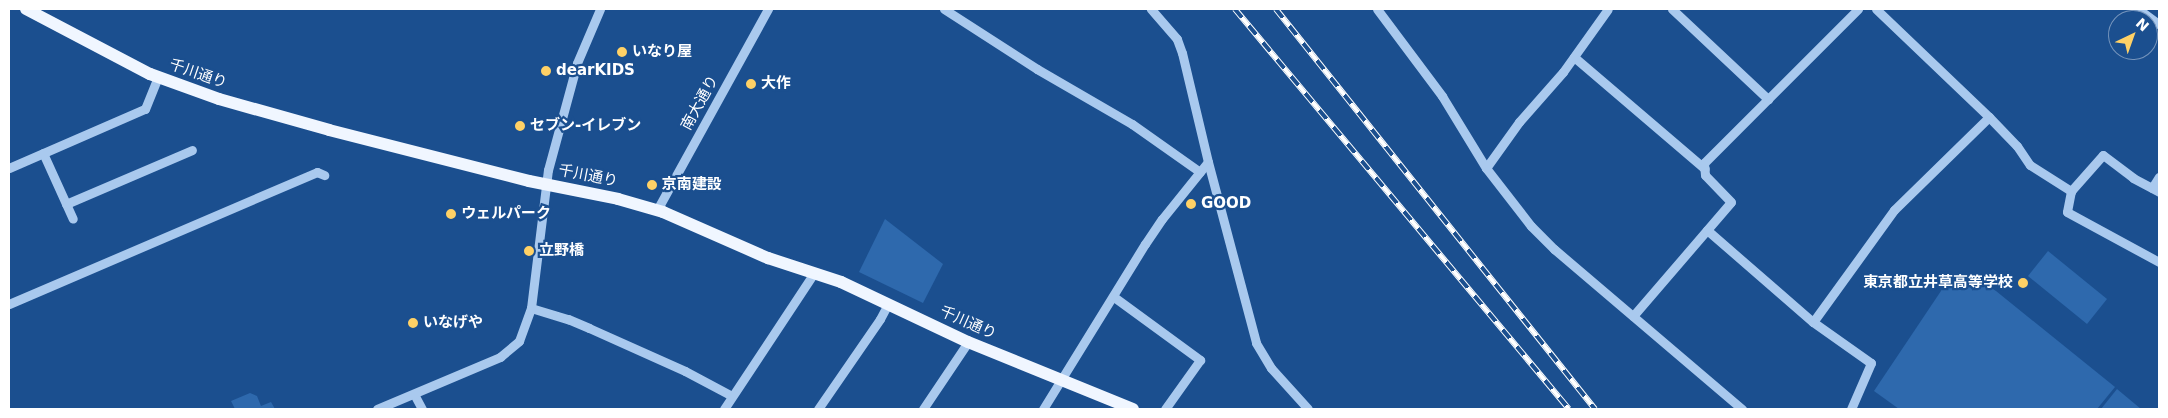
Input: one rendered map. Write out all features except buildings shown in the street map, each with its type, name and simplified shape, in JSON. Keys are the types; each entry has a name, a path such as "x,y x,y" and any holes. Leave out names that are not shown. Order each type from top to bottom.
{"main road":[{"name":"千川通り","path":"26,9 158,77 275,115 547,185 618,198 657,210 768,258 841,282 968,342 1133,409"}],"street":[{"path":"377,409 500,357 516,345 530,308 548,170 577,63 600,9"},
{"name":"南大通り","path":"657,210 768,9"},
{"path":"944,9 1029,64 1132,124 1200,172"},
{"path":"1151,9 1177,40 1182,53 1208,162 1256,343 1271,368 1308,409"},
{"path":"1377,9 1442,96 1486,168 1531,226 1554,249 1742,409"},
{"path":"1486,168 1519,122 1574,57 1608,9"},
{"path":"1672,9 1768,99"},
{"path":"1633,316 1731,202 1705,175 1704,162 1858,9"},
{"path":"1876,9 2017,146 2030,165 2071,191"},
{"path":"2138,9 2159,24"},
{"path":"1574,57 1705,169"},
{"path":"9,168 145,109 158,77"},
{"path":"1813,322 1894,210 1988,117"},
{"path":"66,204 192,150"},
{"path":"43,153 73,219"},
{"path":"2159,177 2156,190 2133,178 2103,155 2071,191 2067,212 2159,262"},
{"path":"1044,409 1162,219 1208,162"},
{"path":"9,304 317,172 324,175"},
{"path":"1707,230 1813,322 1871,363 1851,409"},
{"path":"724,409 814,273"},
{"path":"1114,297 1200,360 1165,409"},
{"path":"818,409 880,319 888,304"},
{"path":"530,308 582,325 685,372 732,396"},
{"path":"923,409 968,342"},
{"path":"414,394 422,409"}],"shaded area":[{"path":"885,219 943,264 923,303 859,272"},
{"path":"2048,251 2107,299 2087,324 2028,276"},
{"path":"1967,273 1996,291 2115,387 2097,409 1899,409 1874,391 1949,279"},
{"path":"2117,389 2141,409 2101,409"},
{"path":"250,393 257,396 261,406 271,402 275,409 235,409 231,401"}],"railway":[{"path":"1235,9 1569,409"},
{"path":"1276,9 1595,409"}],"place":[{"name":"いなり屋","path":"622,52"},
{"name":"dearKIDS","path":"546,71"},
{"name":"大作","path":"751,84"},
{"name":"セブン-イレブン","path":"520,126"},
{"name":"京南建設","path":"652,185"},
{"name":"GOOD","path":"1191,204"},
{"name":"ウェルパーク","path":"451,214"},
{"name":"立野橋","path":"529,251"},
{"name":"東京都立井草高等学校","path":"2023,283"},
{"name":"いなげや","path":"413,323"}]}
